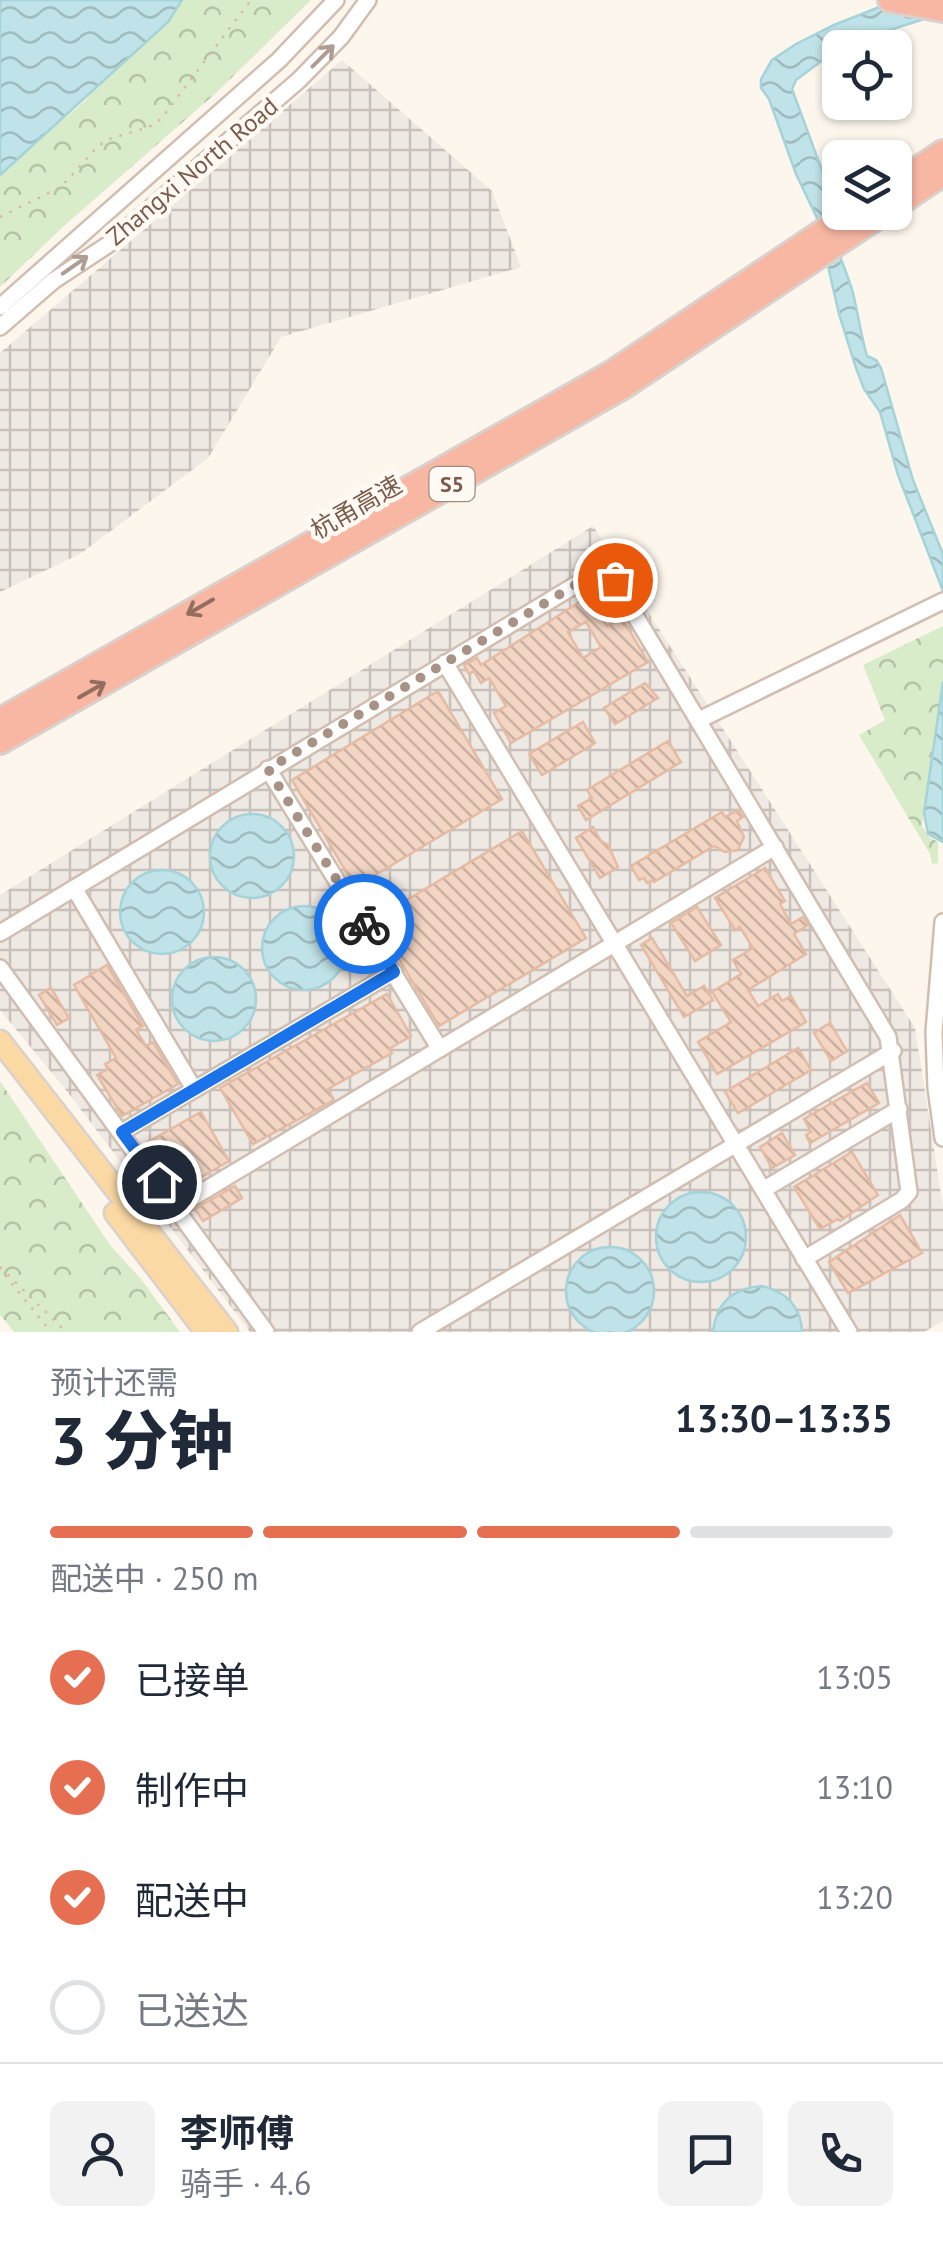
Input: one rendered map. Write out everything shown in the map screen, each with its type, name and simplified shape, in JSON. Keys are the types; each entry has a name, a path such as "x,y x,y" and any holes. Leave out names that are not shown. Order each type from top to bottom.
{"highway":[{"path":"890,0 943,10"},
{"path":"912,173 943,152"},
{"path":"912,195 943,174"},
{"name":"杭甬高速","path":"2,730 612,372 825,230"},
{"name":"杭甬高速","path":"2,730 623,387 858,230"}],"main road":[{"path":"0,1041 227,1332"},
{"path":"0,1059 206,1332"}],"street":[{"name":"Zhangxi North Road","path":"0,307 279,60 336,0"},
{"name":"Zhangxi North Road","path":"0,327 53,281 109,244 299,80 341,38 368,0"},
{"path":"0,932 592,575 609,572 888,1037 892,1051 909,1186 907,1196 804,1259"},
{"path":"699,720 941,602"},
{"path":"444,663 849,1332"},
{"path":"268,769 440,1049"},
{"path":"178,1207 775,847"},
{"path":"74,888 194,1089"},
{"path":"943,922 934,1032 943,1138"},
{"path":"0,968 266,1332"},
{"path":"122,1132 394,972"},
{"path":"420,1332 892,1051"},
{"path":"762,1190 900,1109"}],"path":[{"path":"0,217 62,187 109,139 149,127 161,118 251,0"},
{"path":"0,1268 51,1332"},
{"path":"0,1268 66,1332"}],"shaded area":[{"path":"342,60 492,191 521,267 281,337 208,458 80,554 0,592 0,353"},
{"path":"593,526 915,1028 943,1207 943,1321 924,1332 250,1332 66,1090 0,1010 0,895"}],"green space":[{"path":"170,0 311,0 216,93 0,287 0,172 84,102"},
{"path":"943,626 943,683 922,826 938,842 938,863 932,864 930,854 859,735 885,720 863,665"},
{"path":"0,1081 110,1245 180,1332 14,1332 0,1315"}],"water":[{"path":"0,0 182,0 168,22 0,175"},
{"path":"897,0 932,13 890,30 824,30"},
{"path":"822,31 822,61 796,80 792,89 822,170 822,230 831,230 853,293 867,356 881,368 913,480 943,554 943,591 898,475 880,412 864,389 856,368 817,218 761,88 761,79 772,60"},
{"path":"943,682 943,842 928,834 924,813"},
{"path":"252,814 268,817 282,826 291,840 291,872 282,886 268,895 252,898 236,895 222,886 213,872 210,856 213,840 222,826 236,817"},
{"path":"154,870 170,870 186,877 197,888 204,912 201,928 192,942 170,954 154,954 138,947 127,936 120,920 120,904 127,888 138,877"},
{"path":"304,906 320,909 334,918 343,932 343,964 334,978 320,987 304,990 288,987 274,978 265,964 262,948 265,932 274,918 288,909"},
{"path":"206,957 222,957 238,964 249,975 256,999 253,1015 244,1029 222,1041 206,1041 190,1034 179,1023 172,1007 172,991 179,975 190,964"},
{"path":"701,1192 733,1205 746,1237 733,1269 701,1282 669,1269 656,1237 669,1205"},
{"path":"610,1247 635,1254 647,1266 653,1282 653,1300 647,1316 627,1332 593,1332 569,1308 569,1274 593,1250"},
{"path":"762,1286 791,1301 802,1332 713,1332 718,1313 728,1299 743,1290"}],"building":[{"path":"589,596 607,626 622,618 648,662 511,743 494,713 506,706 489,678 481,683 474,671 469,674 464,665 477,658 481,665","holes":["586,622 601,647 583,658 568,632"]},
{"path":"645,683 658,698 615,724 604,708"},
{"path":"438,691 502,799 355,887 292,780"},
{"path":"583,722 595,743 542,775 529,754"},
{"path":"668,741 681,762 586,820 578,806 592,798 587,790"},
{"path":"738,810 743,817 737,821 744,837 738,850 725,852 714,846 654,882 639,880 631,866 722,812 725,817"},
{"path":"593,827 608,845 618,867 600,878 576,838"},
{"path":"522,831 586,938 439,1026 375,919"},
{"path":"765,868 785,901 780,904 791,924 803,917 808,925 794,934 806,954 748,990 758,1006 778,994 782,1001 791,996 806,1022 717,1074 698,1042 731,1022 712,992 741,974 733,960 753,948 740,927 735,930 715,898"},
{"path":"697,907 721,945 695,961 671,923"},
{"path":"652,938 687,996 704,986 713,1000 684,1017 641,945"},
{"path":"107,965 143,1026 136,1030 146,1046 153,1042 178,1084 122,1116 97,1075 116,1058 74,985"},
{"path":"51,988 69,1018 57,1025 39,995"},
{"path":"387,994 411,1036 389,1049 392,1053 328,1089 334,1100 253,1144 220,1088"},
{"path":"830,1023 847,1051 831,1061 814,1033"},
{"path":"798,1048 811,1070 738,1113 725,1092"},
{"path":"867,1083 879,1103 810,1143 806,1135 811,1132 804,1119"},
{"path":"201,1112 229,1161 177,1191 148,1142"},
{"path":"782,1133 795,1155 772,1168 760,1147"},
{"path":"852,1152 878,1195 840,1221 820,1229 794,1187"},
{"path":"235,1186 242,1198 203,1221 195,1209"},
{"path":"900,1215 922,1253 848,1293 829,1262"}],"way so far":[{"path":"364,924 268,769 592,575 609,572 615,580"}],"route":[{"path":"159,1182 122,1132 394,972 364,924"}]}
